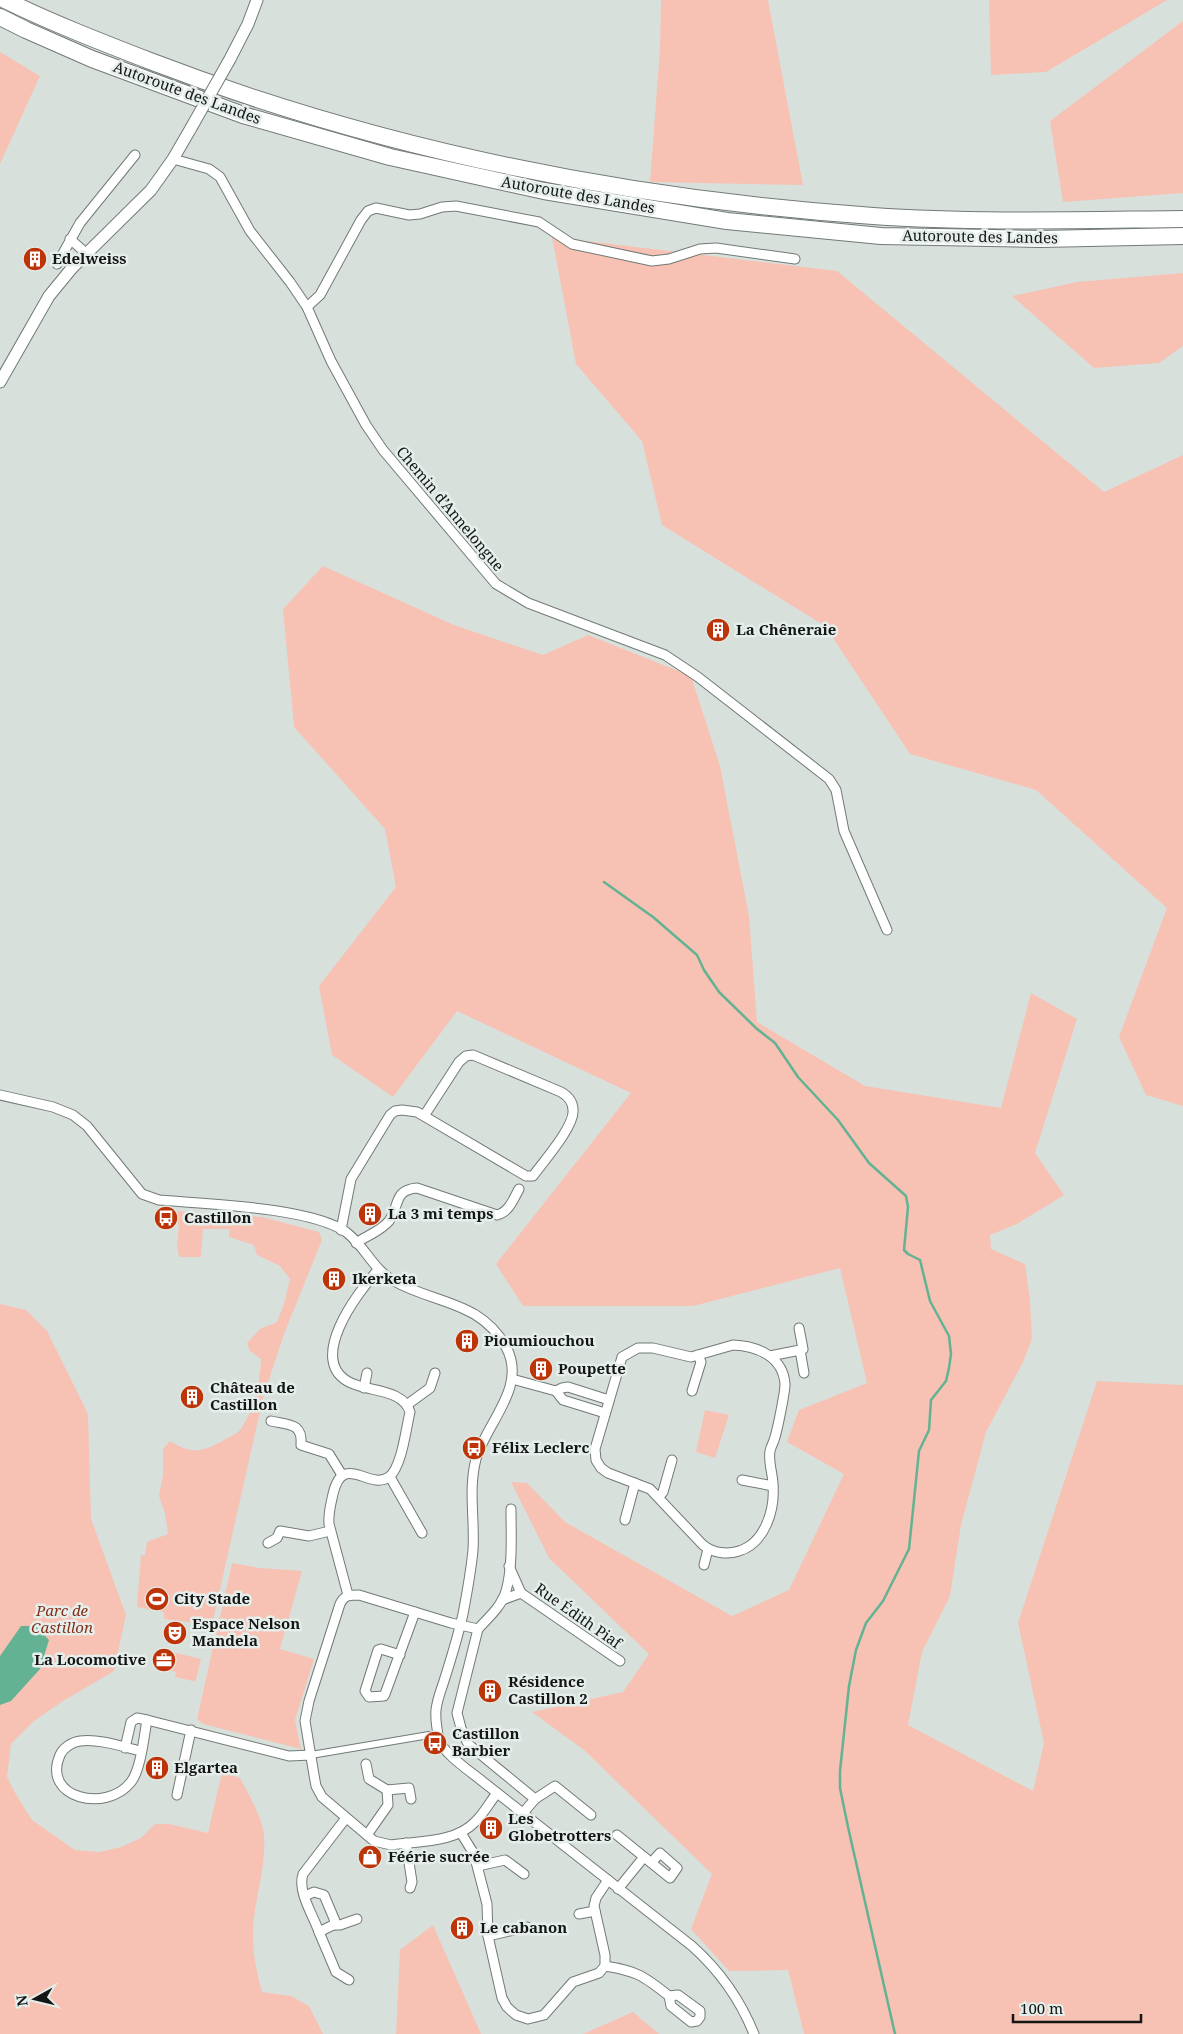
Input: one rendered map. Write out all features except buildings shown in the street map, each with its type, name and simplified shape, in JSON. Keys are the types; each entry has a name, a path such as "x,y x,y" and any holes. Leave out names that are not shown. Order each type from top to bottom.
{"highway":[{"name":"Autoroute des Landes","path":"4,0 99,41 181,73 276,106 398,140 547,174 702,199 873,216 977,220 1183,219"},
{"name":"Autoroute des Landes","path":"0,17 92,59 243,115 390,157 544,191 727,220 881,236 1041,239 1183,236"}],"street":[{"path":"0,382 49,296 87,254 151,190 173,159 230,59 248,24 257,0"},
{"path":"57,264 80,223 134,155"},
{"name":"Chemin d’Annelongue","path":"173,159 209,169 220,177 250,231 307,307 331,361 366,424 383,450 496,584 528,603 665,655 698,677 829,779 836,790 844,831 887,930"},
{"path":"307,307 320,295 361,220 368,212 376,208 420,214 442,207 456,206 539,222 572,244 652,261 668,259 700,249 716,248 795,259"},
{"path":"70,240 87,254"},
{"path":"341,1230 351,1179 395,1111 417,1112 526,1176 533,1176 570,1124 574,1111 568,1096 562,1092 473,1055 466,1056 460,1062 424,1116"},
{"path":"0,1095 53,1107 74,1115 87,1126 142,1194 159,1200 302,1215 341,1230 356,1243 378,1270 397,1283 457,1305 480,1316 492,1327 508,1349 512,1379 505,1404 494,1419 476,1459 472,1482 473,1550 460,1625 436,1709 436,1728 440,1744 454,1758 523,1814 710,1962 742,2006 754,2034"},
{"path":"356,1243 379,1230 389,1221 399,1196 407,1189 417,1188 497,1215 504,1214 519,1189"},
{"path":"348,1595 330,1531 328,1515 336,1482 342,1475 351,1473 384,1480 390,1476 397,1468 410,1412 408,1404 401,1398 350,1383 340,1375 334,1364 332,1350 343,1318 378,1270"},
{"path":"799,1328 803,1349 800,1350 804,1373"},
{"path":"733,1345 748,1345 770,1356 778,1363 785,1384 775,1438 770,1452 773,1486 771,1512 763,1532 752,1544 740,1551 727,1554 708,1549 650,1489 608,1473 601,1468 596,1460 595,1449 622,1357 628,1352 638,1348 653,1348 691,1357 733,1345"},
{"path":"770,1356 800,1350"},
{"path":"692,1391 701,1362 698,1355"},
{"path":"364,1388 367,1373"},
{"path":"408,1404 430,1388 435,1373"},
{"path":"512,1379 556,1391 564,1400 579,1403 605,1413"},
{"path":"556,1391 568,1388 609,1400"},
{"path":"579,1403 582,1392"},
{"path":"271,1420 298,1428 302,1434 301,1445 329,1454 342,1475"},
{"path":"658,1497 663,1492 672,1460"},
{"path":"390,1476 422,1533"},
{"path":"742,1480 773,1486"},
{"path":"625,1520 635,1483"},
{"path":"510,1508 511,1543 506,1592 502,1600 478,1629 457,1713 468,1744 534,1799"},
{"path":"268,1543 277,1538 280,1531 309,1536 330,1531"},
{"path":"704,1565 708,1549"},
{"name":"Rue Édith Piaf","path":"509,1565 521,1593 620,1661"},
{"name":"Rue Édith Piaf","path":"502,1600 521,1593"},
{"path":"478,1629 359,1595 348,1595 342,1598 309,1701 305,1721 316,1786 322,1797 367,1835 382,1844 406,1843 461,1833 476,1822 497,1793"},
{"path":"400,1655 381,1649 378,1650 365,1691 368,1698 384,1696 386,1694 400,1655 415,1612"},
{"path":"125,1748 131,1722 137,1718 289,1756 311,1755 429,1735"},
{"path":"140,1751 87,1740 78,1741 69,1745 61,1752 56,1771 59,1782 75,1796 104,1799 120,1792 131,1782 135,1773 148,1720"},
{"path":"177,1795 191,1730"},
{"path":"366,1764 369,1779 387,1790 409,1788 411,1799"},
{"path":"523,1814 534,1799 555,1786 591,1815"},
{"path":"367,1835 388,1806 387,1790"},
{"path":"346,1818 303,1874 300,1884 336,1972 350,1980"},
{"path":"461,1833 474,1854 478,1866 487,1904 488,1936 502,1998 506,2008 521,2018 536,2018 544,2015 574,1982 599,1973 605,1966 606,1954 595,1911 596,1898 608,1880"},
{"path":"617,1836 652,1863"},
{"path":"406,1843 412,1882 410,1888"},
{"path":"618,1889 644,1857"},
{"path":"478,1866 505,1860 524,1874"},
{"path":"305,1896 314,1892 324,1895 335,1921 333,1925"},
{"path":"579,1914 595,1911"},
{"path":"319,1932 333,1925 340,1925 357,1919"},
{"path":"488,1936 527,1927"},
{"path":"605,1966 630,1970 647,1978 669,1996"}],"green space":[{"path":"661,0 768,0 803,185 650,182 660,49"},
{"path":"989,0 1167,0 1046,72 991,75"},
{"path":"1183,21 1183,193 1063,202 1050,121"},
{"path":"0,52 40,76 0,164"},
{"path":"552,237 837,271 1104,492 1183,455 1183,1106 1146,1095 1119,1037 1167,908 1036,790 910,754 825,626 662,525 642,441 576,364"},
{"path":"1183,273 1183,346 1159,363 1094,368 1012,296 1077,282"},
{"path":"323,566 454,625 543,655 588,635 691,676 720,766 749,916 757,1022 865,1086 1001,1108 1031,993 1077,1019 1035,1153 1064,1195 1017,1224 990,1235 991,1249 1025,1264 1030,1300 1032,1339 1023,1362 986,1432 961,1525 950,1596 922,1652 908,1725 1033,1791 1044,1743 1018,1623 1097,1381 1183,1385 1183,2034 804,2034 788,1970 729,1971 691,1929 712,1874 584,1750 532,1712 623,1692 649,1654 549,1558 511,1482 527,1483 565,1522 732,1616 789,1590 844,1474 787,1442 799,1410 867,1383 840,1268 693,1306 523,1306 496,1264 631,1093 457,1011 393,1097 332,1055 319,986 396,887 385,829 294,727 283,609"},
{"path":"174,1211 262,1217 319,1232 322,1240 284,1334 263,1398 212,1625 164,1619 164,1612 137,1607 141,1555 145,1555 147,1542 168,1534 165,1513 159,1496 163,1475 163,1449 170,1441 191,1450 203,1449 240,1430 253,1405 258,1386 261,1359 250,1351 247,1343 260,1329 277,1322 290,1279 280,1266 257,1255 254,1245 229,1237 229,1229 203,1229 201,1257 179,1257 177,1246 179,1226 171,1215"},
{"name":"Parc de Castillon","path":"0,1304 26,1310 47,1331 88,1414 91,1519 126,1615 114,1671 63,1701 34,1721 11,1744 7,1777 32,1820 75,1850 99,1852 121,1847 141,1838 155,1824 169,1824 208,1833 222,1772 240,1778 258,1813 264,1834 263,1865 254,1917 253,1937 262,1992 291,1996 309,2006 323,2034 0,2034"},
{"path":"705,1410 729,1415 715,1458 696,1452"},
{"path":"232,1563 260,1568 302,1571 280,1649 314,1659 295,1720 301,1749 203,1724 197,1719"},
{"path":"176,1653 201,1659 196,1680 175,1677 176,1672 168,1670 171,1654 175,1655"},
{"path":"433,1925 481,2034 396,2034 400,1950"},
{"path":"633,2012 659,2034 583,2034"}],"shaded area":[{"path":"21,1626 36,1626 49,1640 40,1669 11,1701 0,1705 0,1656"}],"waterway":[{"path":"604,882 653,917 697,955 704,970 719,992 757,1029 775,1043 798,1077 838,1120 869,1163 906,1196 908,1207 904,1250 920,1260 930,1301 949,1336 951,1354 946,1381 931,1400 929,1430 919,1451 909,1549 883,1601 866,1623 856,1650 849,1686 840,1771 840,1788 848,1827 895,2034"}],"place":[{"name":"Edelweiss","path":"35,259"},
{"name":"La Chêneraie","path":"718,630"},
{"name":"La 3 mi temps","path":"370,1214"},
{"name":"Castillon","path":"166,1218"},
{"name":"Ikerketa","path":"334,1279"},
{"name":"Pioumiouchou","path":"467,1341"},
{"name":"Poupette","path":"541,1369"},
{"name":"Château de Castillon","path":"192,1397"},
{"name":"Félix Leclerc","path":"474,1448"},
{"name":"City Stade","path":"157,1599"},
{"name":"Espace Nelson Mandela","path":"175,1633"},
{"name":"La Locomotive","path":"164,1660"},
{"name":"Résidence Castillon 2","path":"490,1691"},
{"name":"Castillon Barbier","path":"435,1743"},
{"name":"Elgartea","path":"157,1768"},
{"name":"Les Globetrotters","path":"491,1828"},
{"name":"Féérie sucrée","path":"370,1857"},
{"name":"Le cabanon","path":"462,1928"}]}
